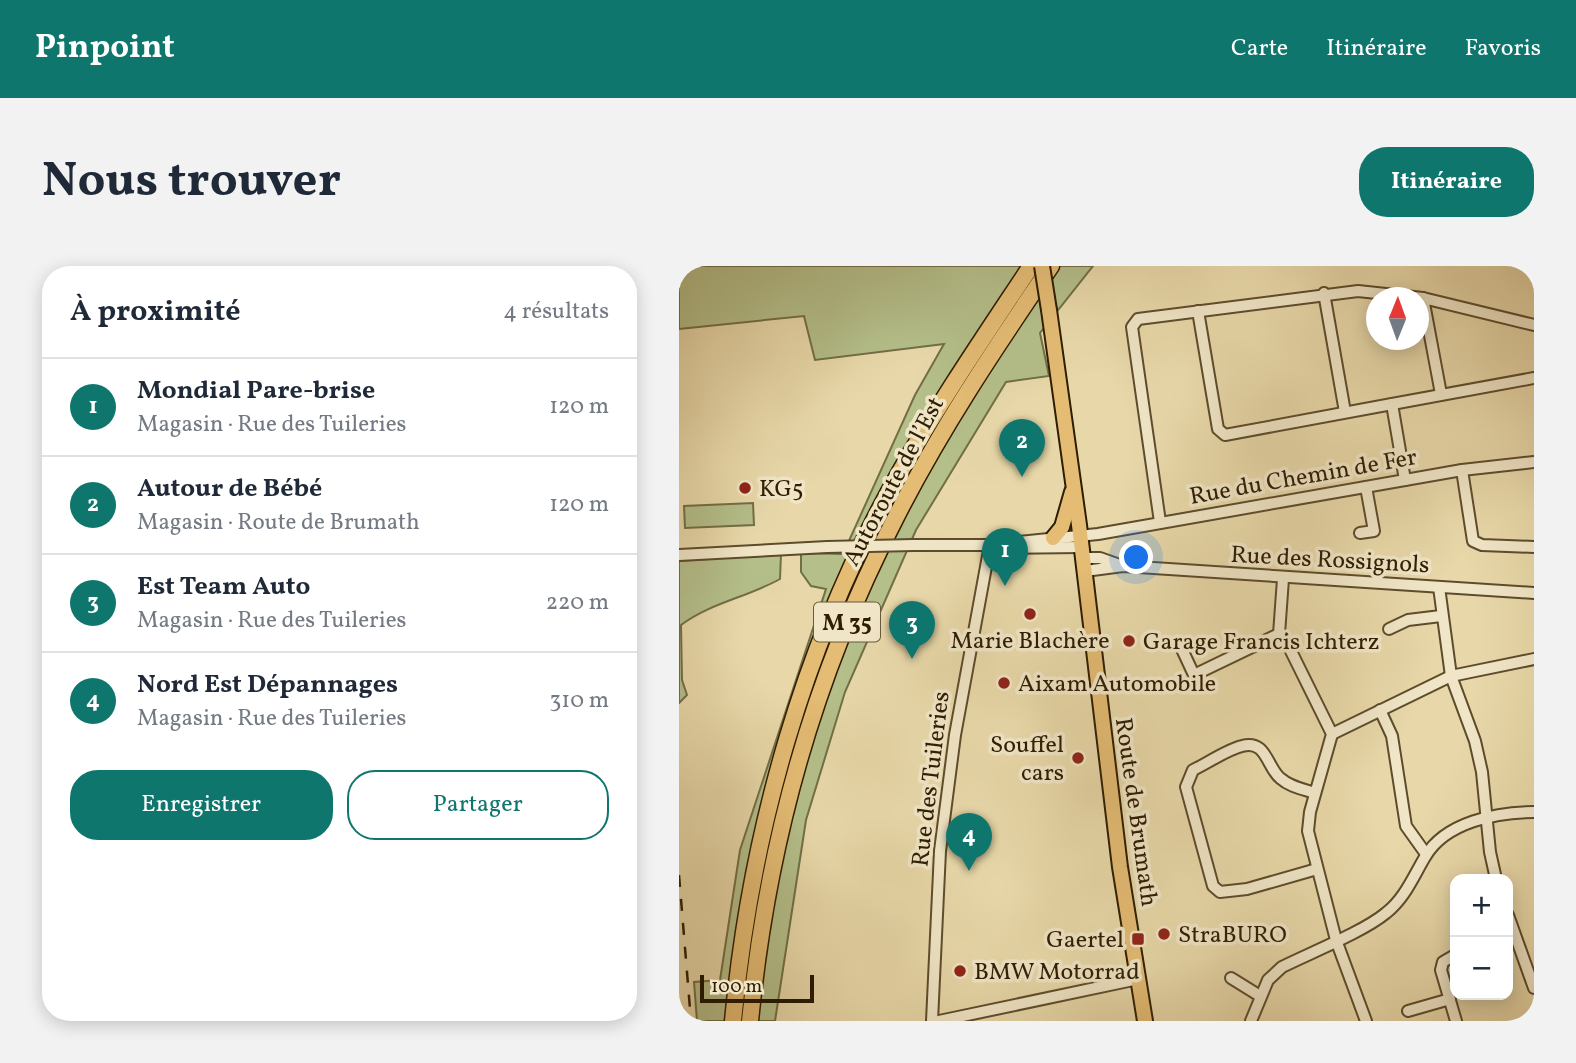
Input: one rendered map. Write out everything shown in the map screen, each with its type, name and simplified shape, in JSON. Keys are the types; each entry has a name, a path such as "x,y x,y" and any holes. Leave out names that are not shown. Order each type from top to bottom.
{"highway":[{"name":"Autoroute de l’Est","path":"733,1021 745,919 759,851 788,738 821,641 864,542 899,473 949,390 1031,266"},
{"name":"Autoroute de l’Est","path":"750,1021 762,923 783,820 816,706 845,626 876,557 921,470 983,366 1051,266"}],"main road":[{"name":"Route de Brumath","path":"1042,266 1074,484 1115,830 1145,1021"},
{"name":"Route de Brumath","path":"1053,538 1062,527 1074,484"}],"street":[{"path":"1160,522 1132,327 1138,319 1324,293 1366,292"},
{"path":"1324,293 1345,412"},
{"path":"1429,299 1534,325"},
{"path":"1198,311 1218,429 1225,435 1534,378"},
{"path":"1429,330 1441,394"},
{"path":"1392,404 1405,480"},
{"name":"Rue du Chemin de Fer","path":"1082,553 1098,534 1462,470 1534,462"},
{"path":"1462,470 1473,541 1482,545 1534,547"},
{"path":"1360,533 1374,531 1366,487"},
{"path":"679,555 827,547 990,545 1053,538 1082,553"},
{"path":"990,545 1013,550 1082,553"},
{"name":"Rue des Tuileries","path":"932,1021 940,851 955,735 990,545"},
{"name":"Rue des Rossignols","path":"1082,553 1123,566 1283,579 1534,593"},
{"path":"1279,634 1283,579"},
{"path":"1439,587 1451,676 1475,741 1482,772 1495,874"},
{"path":"1389,629 1408,621 1441,616"},
{"path":"1180,645 1194,676 1279,634"},
{"path":"1279,634 1285,639 1332,734 1315,793 1308,831 1336,940 1366,1021"},
{"path":"1332,734 1451,676 1530,659"},
{"path":"1380,710 1392,736 1406,826 1426,854"},
{"path":"1315,793 1289,785 1277,776 1264,751 1253,745 1242,746 1193,771 1187,787 1213,886 1220,892 1247,889 1317,869"},
{"path":"1251,1021 1268,979 1282,967 1385,914 1406,892 1426,854 1440,839 1468,823 1534,812"},
{"path":"1513,940 1534,988"},
{"path":"1408,1011 1450,999 1441,971 1443,962 1450,958"},
{"path":"1231,978 1260,996"},
{"path":"939,1021 1138,979"},
{"path":"1450,1000 1456,1021"}],"green space":[{"path":"679,266 1093,266 1040,333 1049,376 1006,382 916,530 845,692 806,820 775,1021 697,1021 694,982 720,980 740,850 826,589 811,586 801,572 801,553 843,554 915,395 944,344 815,360 804,316 679,329"},
{"path":"753,503 754,525 685,528 684,506"},
{"path":"781,554 780,579 704,611 681,625 682,680 687,695 679,703 679,561"}],"railway":[{"path":"679,875 691,1021"}],"place":[{"name":"Autour de Bébé","path":"1022,477"},
{"name":"KG5","path":"745,488"},
{"name":"Mondial Pare-brise","path":"1005,586"},
{"name":"Marie Blachère","path":"1030,614"},
{"name":"Garage Francis Ichterz","path":"1129,641"},
{"name":"Est Team Auto","path":"912,659"},
{"name":"Aixam Automobile","path":"1004,683"},
{"name":"Souffel cars","path":"1078,758"},
{"name":"Nord Est Dépannages","path":"969,871"},
{"name":"StraBURO","path":"1164,934"},
{"name":"Gaertel","path":"1138,939"},
{"name":"BMW Motorrad","path":"960,971"}]}
